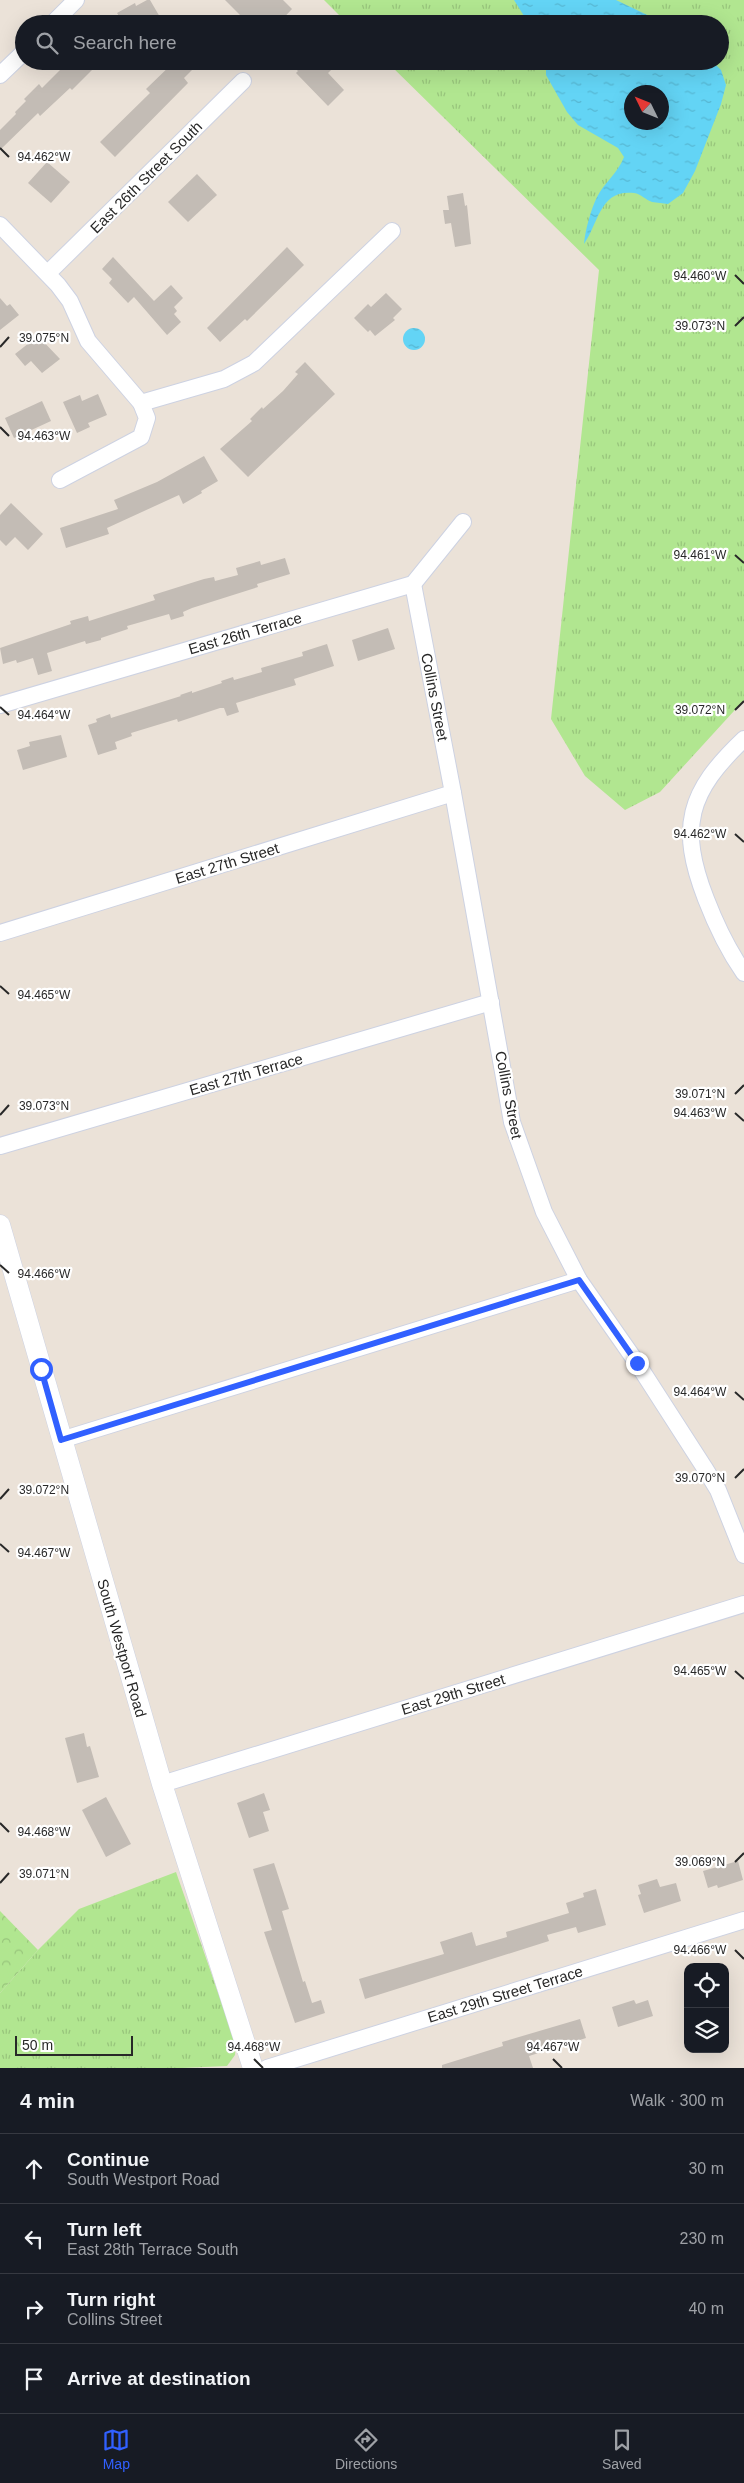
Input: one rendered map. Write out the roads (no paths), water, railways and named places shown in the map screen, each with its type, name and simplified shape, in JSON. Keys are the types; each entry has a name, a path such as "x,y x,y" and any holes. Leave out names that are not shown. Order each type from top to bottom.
{"street":[{"path":"61,15 76,0"},
{"path":"0,75 15,61"},
{"name":"East 26th Street South","path":"48,273 243,81"},
{"path":"0,225 48,273 70,301 88,341 141,403 147,418 141,436 60,480"},
{"path":"141,403 224,378 254,363 392,231"},
{"path":"413,584 463,522"},
{"name":"East 26th Terrace","path":"0,705 413,584"},
{"name":"Collins Street","path":"413,584 492,1002 512,1122 519,1145 544,1212 579,1280 637,1363 718,1490 744,1555"},
{"path":"744,739 722,760 707,778 697,800 691,822 690,838 694,868 716,923 744,973"},
{"name":"East 27th Street","path":"0,933 453,793"},
{"name":"East 27th Terrace","path":"0,1146 492,1002"},
{"name":"South Westport Road","path":"0,1225 162,1784 253,2068"},
{"path":"61,1440 579,1280"},
{"name":"East 29th Street","path":"162,1784 744,1604"},
{"name":"East 29th Street Terrace","path":"266,2068 744,1920"}],"water":[{"path":"514,0 616,0 647,15 523,15"},
{"path":"546,70 721,70 726,85 721,104 695,171 683,193 668,204 652,202 634,193 623,193 614,196 602,209 584,244 589,220 597,197 624,157 618,148 578,125 567,112 546,75"},
{"path":"410,328 418,328 425,335 425,343 418,350 410,350 403,343 403,335"}]}
